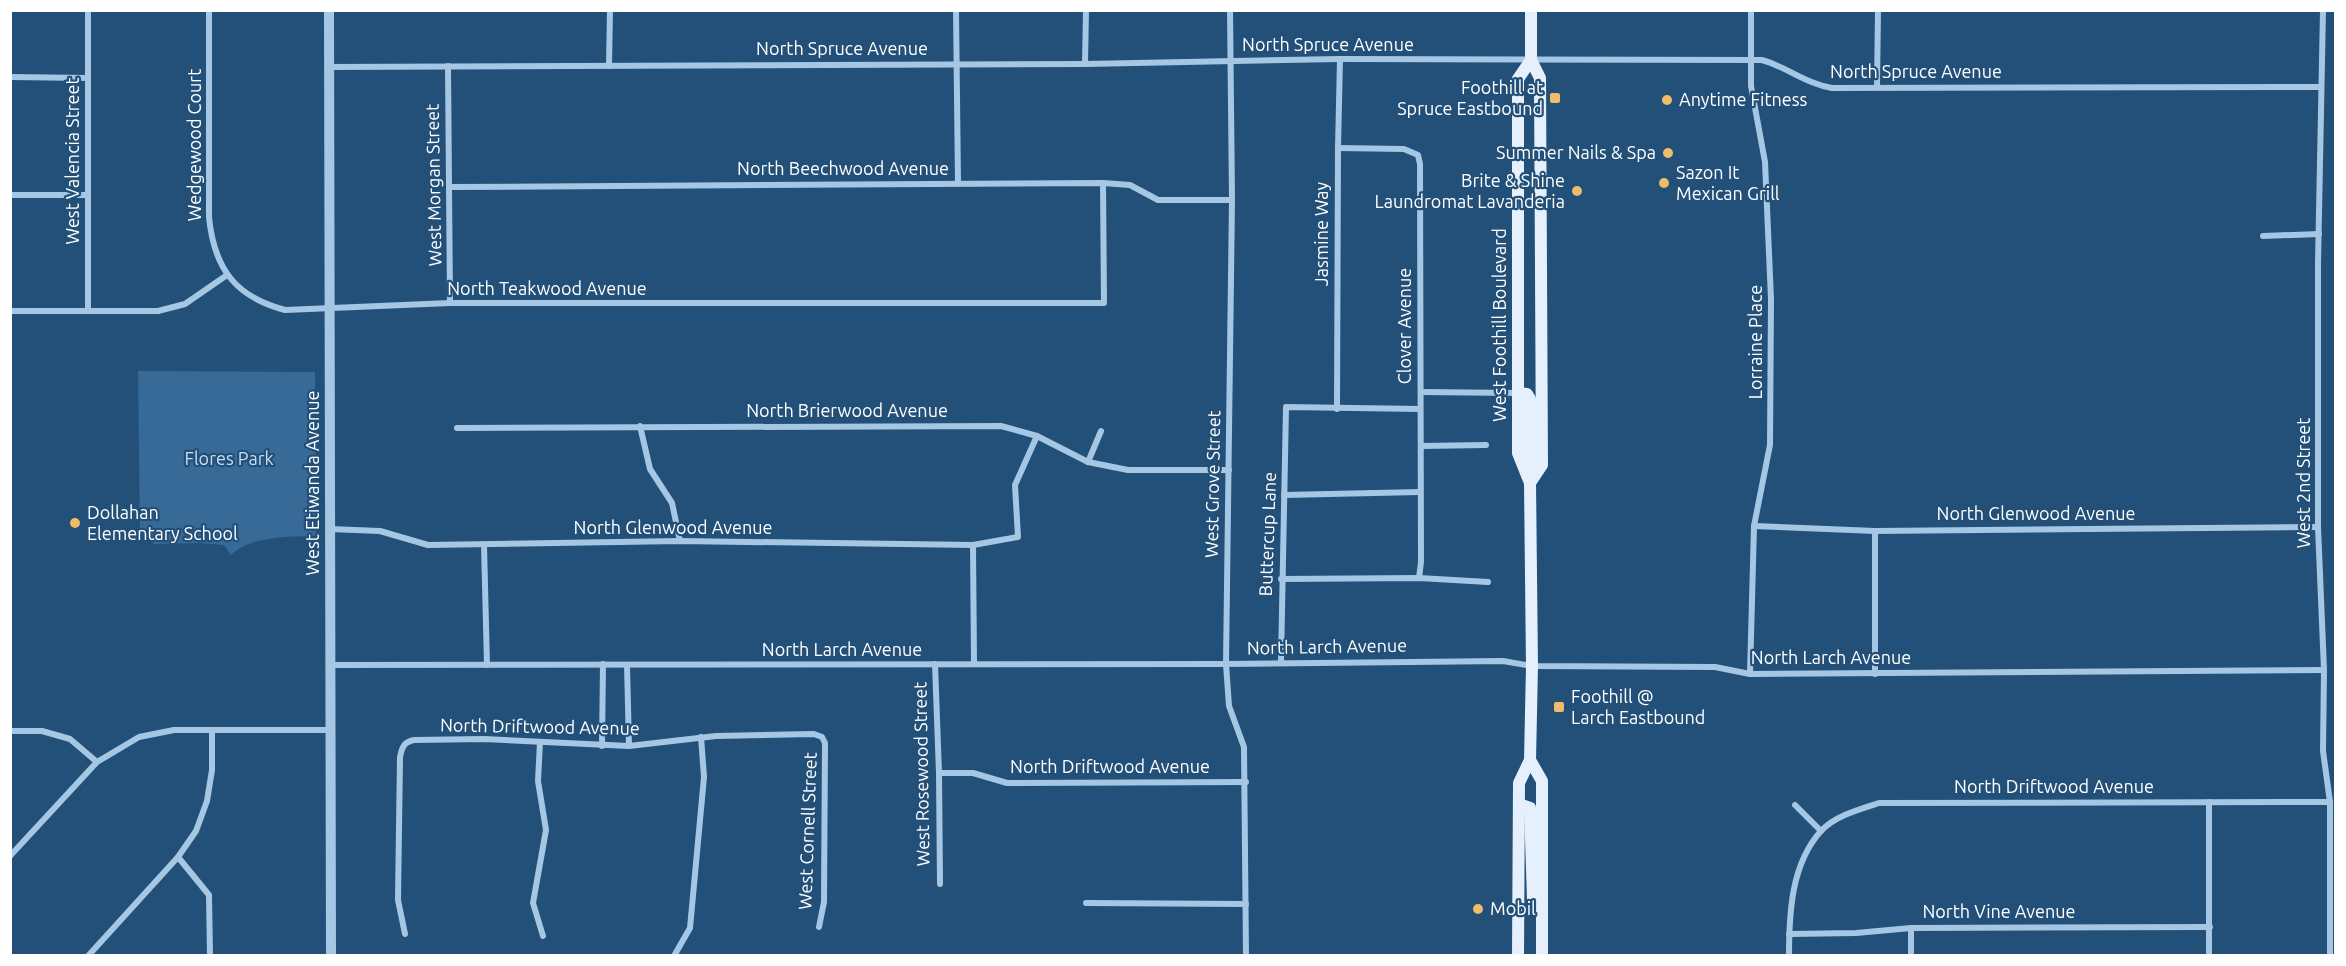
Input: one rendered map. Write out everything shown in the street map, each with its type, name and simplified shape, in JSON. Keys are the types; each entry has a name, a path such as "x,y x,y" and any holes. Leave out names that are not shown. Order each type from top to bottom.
{"main road":[{"name":"West Foothill Boulevard","path":"1530,483 1542,465 1540,78 1531,60 1531,10"},
{"name":"West Foothill Boulevard","path":"1518,956 1519,783 1530,760 1532,666 1530,483 1518,453 1518,79 1531,60"},
{"name":"West Foothill Boulevard","path":"1530,760 1542,781 1542,956"},
{"path":"1519,804 1530,808 1533,899 1542,915"}],"street":[{"name":"West Valencia Street","path":"88,10 88,311"},
{"name":"Wedgewood Court","path":"209,10 209,217 211,241 227,275"},
{"name":"West Etiwanda Avenue","path":"329,10 331,956"},
{"path":"609,66 610,10"},
{"path":"956,10 958,183"},
{"path":"1085,64 1086,10"},
{"name":"West Grove Street","path":"1230,10 1232,200 1226,664 1228,706 1244,747 1246,956"},
{"name":"Lorraine Place","path":"1750,674 1754,526 1770,445 1772,299 1766,164 1750,86 1751,10"},
{"path":"1877,87 1878,10"},
{"name":"West 2nd Street","path":"2323,10 2320,87 2318,527 2324,670 2323,751 2330,802 2330,956"},
{"name":"North Spruce Avenue","path":"329,67 1085,64 1340,59 1752,60 1774,63 1818,86 1832,88 2320,87"},
{"name":"Jasmine Way","path":"1336,409 1340,59"},
{"name":"West Morgan Street","path":"448,66 450,303"},
{"path":"10,77 88,78"},
{"name":"Clover Avenue","path":"1338,148 1404,149 1418,155 1420,164 1421,562 1419,578"},
{"name":"North Teakwood Avenue","path":"227,275 240,288 264,305 285,310 450,303 1104,303 1103,183"},
{"name":"North Beechwood Avenue","path":"450,187 1103,183 1130,184 1158,200 1232,200"},
{"path":"10,195 88,195"},
{"path":"2264,236 2319,234"},
{"path":"10,311 158,310 185,304 227,275"},
{"path":"1421,392 1518,393"},
{"name":"Buttercup Lane","path":"1281,662 1286,407 1336,409"},
{"path":"1336,409 1420,409"},
{"path":"640,426 650,469 672,503 680,541"},
{"name":"North Brierwood Avenue","path":"457,428 1002,426 1036,436 1088,462 1128,470 1228,470"},
{"path":"1088,462 1101,431"},
{"name":"North Glenwood Avenue","path":"329,529 380,531 428,545 680,541 973,545 1018,537 1016,485 1036,436"},
{"path":"1420,446 1486,445"},
{"path":"1284,495 1420,492"},
{"name":"North Glenwood Avenue","path":"1754,526 1875,531 2318,527"},
{"path":"1875,531 1875,674"},
{"path":"484,545 487,665"},
{"path":"973,545 975,664"},
{"path":"1281,579 1419,578 1488,582"},
{"name":"North Larch Avenue","path":"330,665 1226,664 1503,661 1532,666 1715,667 1750,674 2324,670"},
{"path":"602,746 603,664"},
{"name":"West Rosewood Street","path":"935,664 940,884"},
{"path":"627,665 629,746"},
{"path":"10,856 97,762 139,737 174,730 330,730"},
{"path":"88,956 178,857 196,831 207,801 212,770 212,730"},
{"path":"10,731 42,731 70,739 97,762"},
{"name":"North Driftwood Avenue","path":"405,934 398,900 400,768 402,747 407,741 484,739 629,746 700,737 814,734 822,737"},
{"path":"674,956 690,928 704,777 700,737"},
{"name":"West Cornell Street","path":"819,927 825,902 825,743 822,737"},
{"path":"540,742 538,781 546,830 533,903 543,936"},
{"name":"North Driftwood Avenue","path":"939,773 973,773 1007,783 1246,782"},
{"path":"2209,802 2209,956"},
{"name":"North Driftwood Avenue","path":"1821,831 1849,813 1879,803 2330,802"},
{"path":"1789,956 1792,890 1801,863 1821,831 1795,805"},
{"path":"178,857 209,895 210,956"},
{"path":"1086,903 1246,904"},
{"name":"North Vine Avenue","path":"1789,934 1856,933 1911,928 2210,927"},
{"path":"1911,928 1911,956"}],"green space":[{"name":"Flores Park","path":"138,371 315,372 316,536 260,540 240,548 231,555 224,545 154,544 140,530"}],"place":[{"name":"Foothill at Spruce Eastbound","path":"1555,98"},
{"name":"Anytime Fitness","path":"1667,100"},
{"name":"Summer Nails & Spa","path":"1668,153"},
{"name":"Sazon It Mexican Grill","path":"1664,183"},
{"name":"Brite & Shine Laundromat Lavanderia","path":"1577,191"},
{"name":"Dollahan Elementary School","path":"75,523"},
{"name":"Foothill @ Larch Eastbound","path":"1559,707"},
{"name":"Mobil","path":"1478,909"}]}
